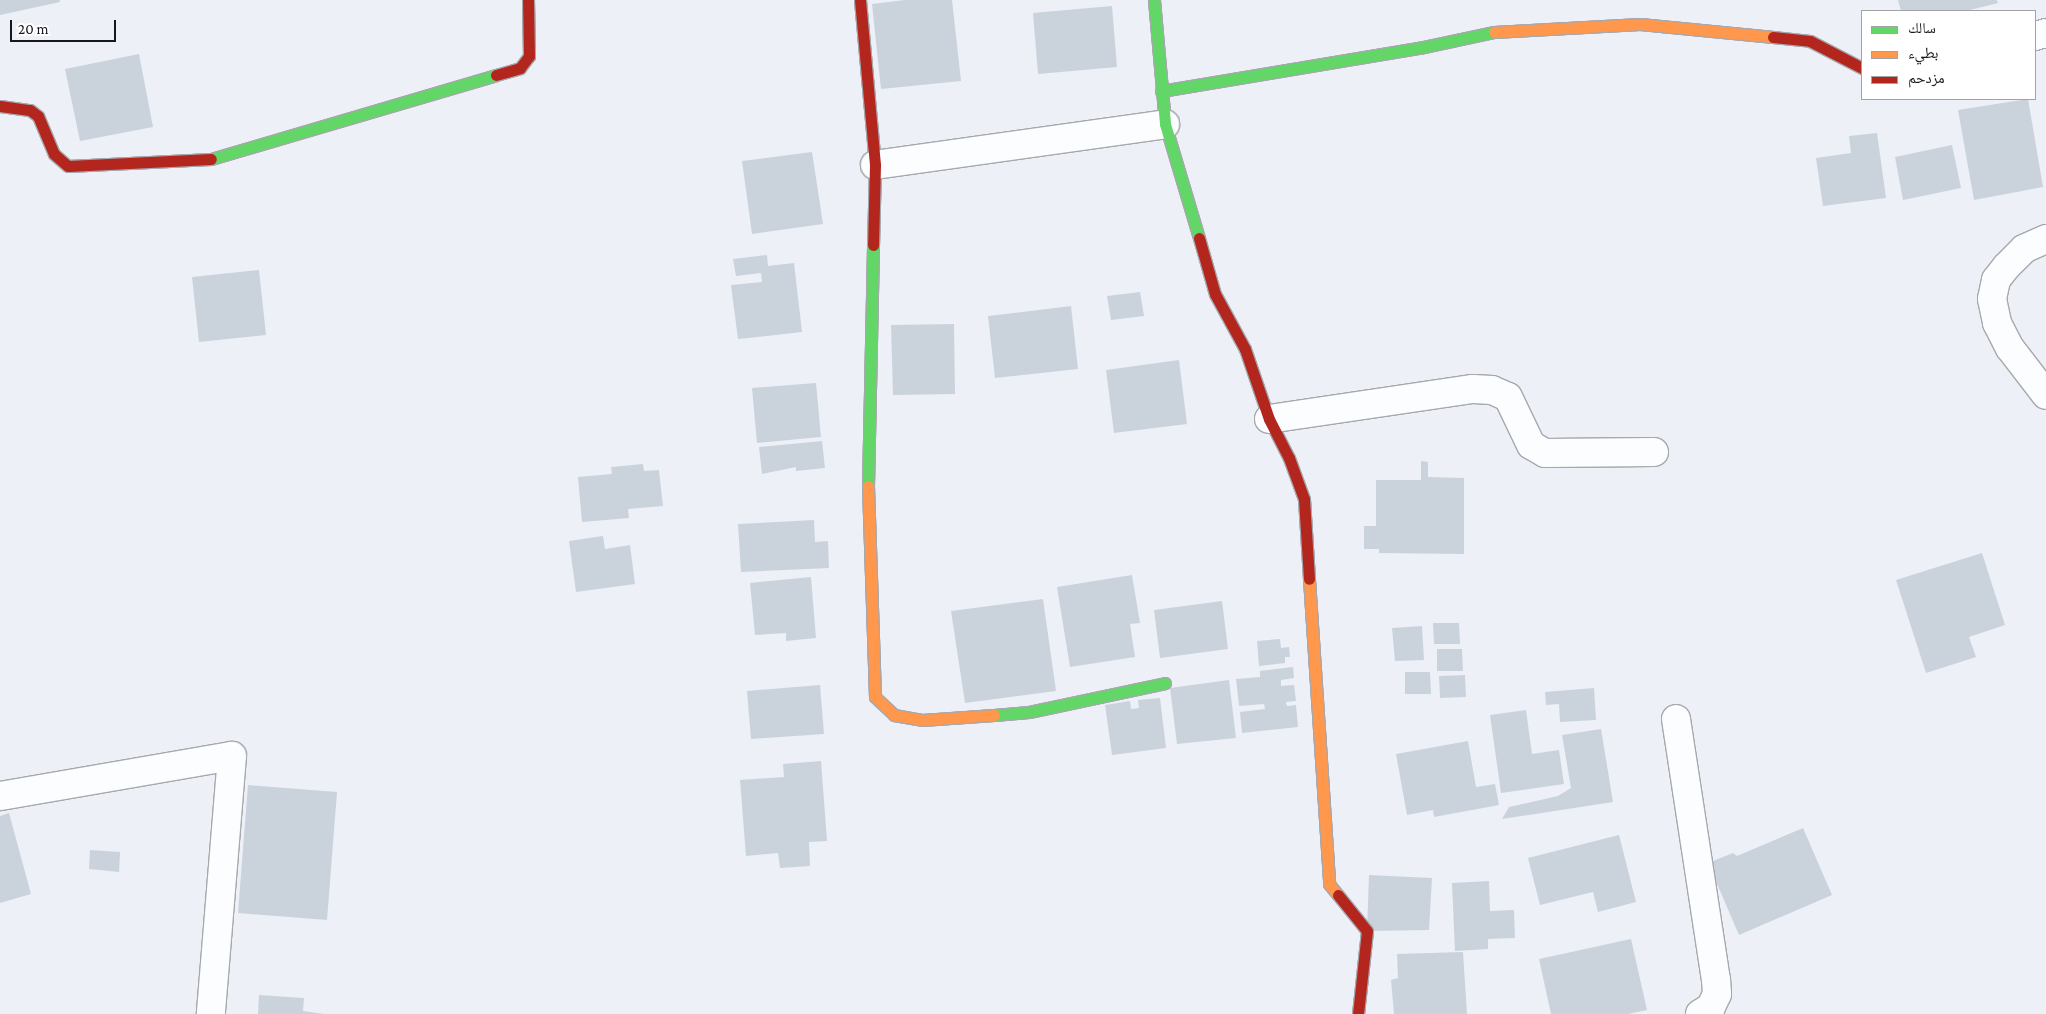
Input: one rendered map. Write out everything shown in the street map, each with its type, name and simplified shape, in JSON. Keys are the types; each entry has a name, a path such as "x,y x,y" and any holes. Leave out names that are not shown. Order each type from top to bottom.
{"street":[{"path":"0,106 30,110 38,116 54,154 68,166 78,168 208,160 231,155 520,68 528,56 530,41 528,0"},
{"path":"860,0 875,165 868,490 875,697 894,715 922,720 1029,712 1165,683"},
{"path":"1154,0 1160,91 1165,124 1215,294 1245,349 1269,419 1289,458 1304,499 1329,884 1368,931 1358,1014"},
{"path":"1160,91 1419,48 1497,31 1563,26 1640,24 1790,38 1810,41 1861,67"},
{"path":"875,165 1165,124"},
{"path":"2046,239 2024,249 2006,267 1996,280 1992,299 1997,323 2010,348 2046,394"},
{"path":"1269,419 1473,389 1492,390 1508,397 1531,445 1545,453 1654,452"},
{"path":"1676,719 1716,978 1717,994 1710,1007 1700,1014"},
{"path":"0,796 232,756 211,1014"}],"building":[{"path":"0,0 60,0 60,2 0,15"},
{"path":"905,0 952,0 961,81 881,89 872,4"},
{"path":"1898,0 1997,0 1998,3 1970,10 1901,10"},
{"path":"1112,6 1117,67 1038,74 1033,13"},
{"path":"139,54 153,127 80,141 65,69"},
{"path":"2028,100 2043,187 1974,200 1958,110"},
{"path":"1877,133 1886,198 1823,206 1816,158 1851,153 1849,136"},
{"path":"1952,145 1961,188 1903,200 1895,157"},
{"path":"812,152 823,224 752,234 742,161"},
{"path":"767,255 768,266 794,263 802,332 738,339 731,285 762,282 761,273 736,276 733,259"},
{"path":"259,270 266,335 199,342 192,277"},
{"path":"1140,292 1144,316 1111,320 1107,296"},
{"path":"1071,306 1078,369 995,378 988,316"},
{"path":"954,324 955,394 893,395 891,325"},
{"path":"1179,360 1187,424 1114,433 1106,370"},
{"path":"816,383 821,437 757,443 752,388"},
{"path":"822,441 825,468 796,471 796,467 762,474 759,447"},
{"path":"1421,461 1428,462 1428,477 1464,478 1464,554 1379,553 1379,549 1364,549 1364,526 1376,526 1376,480 1421,480"},
{"path":"643,464 644,471 659,470 663,506 628,509 629,518 582,522 578,477 612,474 611,467"},
{"path":"814,520 815,542 828,541 829,568 741,572 738,524"},
{"path":"603,536 605,549 630,545 635,584 576,592 569,541"},
{"path":"1982,553 2005,625 1969,637 1976,657 1926,673 1896,580"},
{"path":"1132,575 1140,623 1130,624 1135,657 1070,667 1057,587"},
{"path":"811,577 816,638 786,641 786,633 755,635 750,583"},
{"path":"1043,599 1056,691 965,703 951,611"},
{"path":"1222,601 1228,649 1160,658 1154,610"},
{"path":"1433,623 1459,623 1460,644 1434,644"},
{"path":"1422,626 1424,660 1395,661 1392,628"},
{"path":"1280,639 1281,648 1289,647 1290,657 1285,657 1285,663 1259,666 1257,641"},
{"path":"1437,649 1462,649 1463,671 1437,671"},
{"path":"1293,667 1294,678 1281,680 1281,686 1294,685 1296,701 1286,702 1287,706 1296,705 1298,727 1242,733 1240,712 1265,709 1264,704 1239,706 1236,679 1260,677 1260,671"},
{"path":"1405,672 1430,672 1431,694 1405,694"},
{"path":"1465,675 1466,697 1440,698 1439,676"},
{"path":"1229,680 1236,738 1177,744 1170,688"},
{"path":"820,685 824,734 751,739 747,691"},
{"path":"1594,688 1596,720 1560,722 1559,704 1546,705 1545,692"},
{"path":"1160,698 1166,748 1112,755 1105,705 1130,701 1131,709 1139,708 1138,700"},
{"path":"1526,710 1532,754 1559,750 1564,784 1501,793 1490,715"},
{"path":"1601,729 1613,802 1502,819 1509,807 1558,796 1571,788 1562,735"},
{"path":"1468,741 1476,787 1495,784 1499,805 1434,817 1433,810 1407,815 1396,754"},
{"path":"821,761 827,841 809,842 810,866 780,868 778,853 746,856 740,780 784,777 783,764"},
{"path":"248,785 337,792 327,920 238,913"},
{"path":"9,813 31,894 0,903 0,816"},
{"path":"1803,828 1832,895 1739,935 1708,863 1733,853 1737,856"},
{"path":"1619,835 1636,902 1598,912 1593,892 1540,905 1528,858"},
{"path":"90,850 120,852 119,872 89,869"},
{"path":"1369,875 1432,878 1429,930 1367,931"},
{"path":"1489,881 1490,911 1514,910 1515,938 1488,939 1488,949 1455,951 1452,883"},
{"path":"1631,939 1647,1010 1628,1014 1551,1014 1539,959"},
{"path":"1463,952 1467,1014 1394,1014 1391,980 1398,978 1397,954"},
{"path":"259,995 304,998 303,1011 324,1014 258,1014"}],"traffic: fast":[{"path":"1154,0 1165,124 1199,238"},
{"path":"1161,91 1419,48 1494,32"},
{"path":"211,159 496,75"},
{"path":"868,486 873,245"},
{"path":"994,715 1029,712 1165,683"}],"traffic: slow":[{"path":"1494,32 1640,24 1773,37"},
{"path":"868,486 875,697 894,715 922,720 994,715"},
{"path":"1309,579 1329,884 1338,895"}],"traffic: jam":[{"path":"496,75 520,68 529,56 528,0"},
{"path":"860,0 875,165 873,245"},
{"path":"1773,37 1810,41 1861,67"},
{"path":"0,106 30,110 38,116 54,154 68,166 211,159"},
{"path":"1199,238 1215,294 1245,349 1269,419 1289,458 1304,499 1309,579"},
{"path":"1338,895 1367,931 1358,1014"}]}
